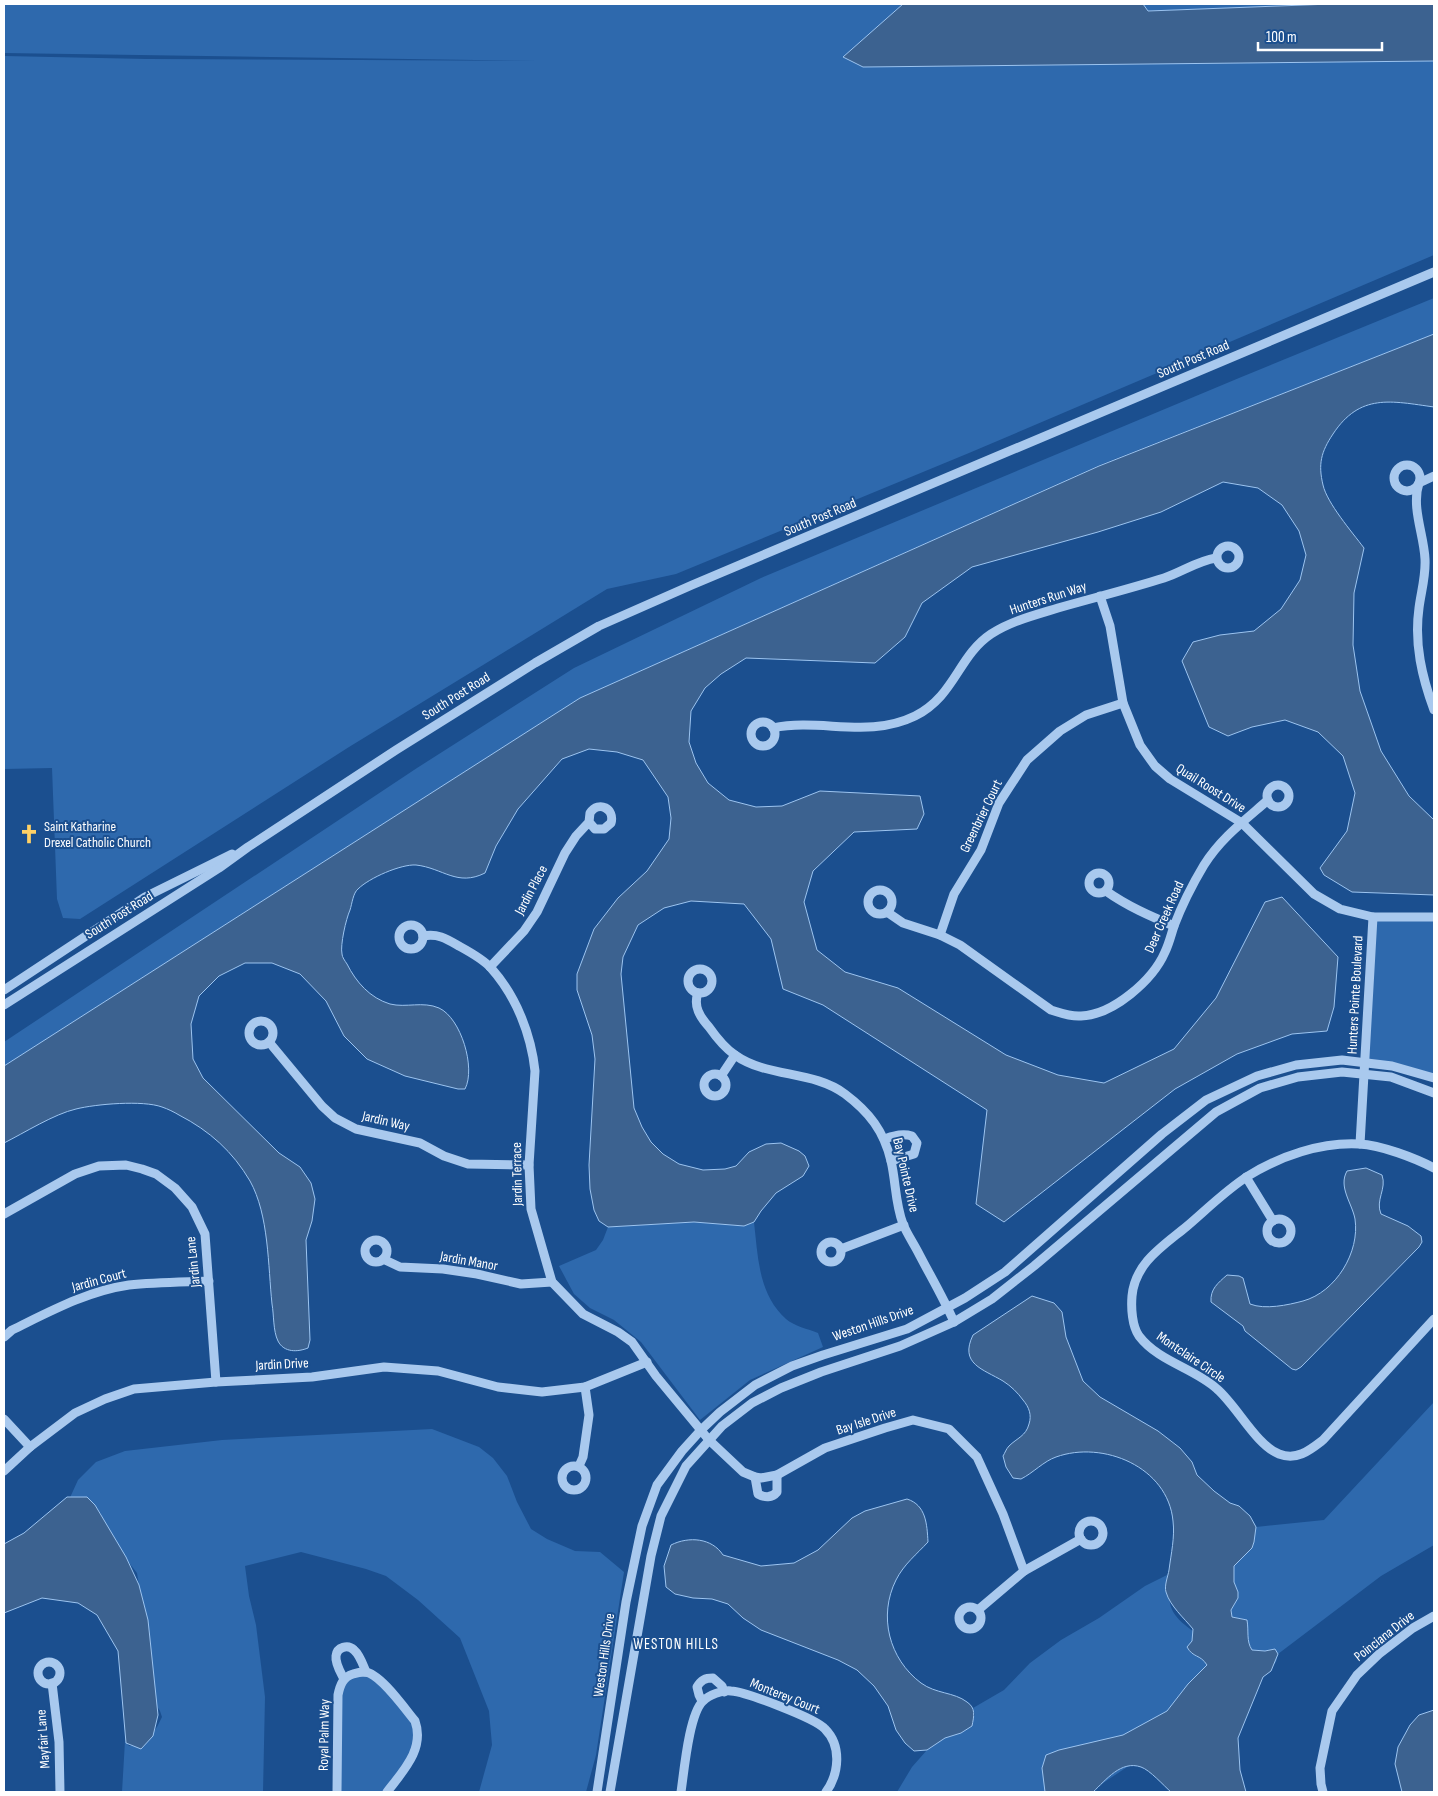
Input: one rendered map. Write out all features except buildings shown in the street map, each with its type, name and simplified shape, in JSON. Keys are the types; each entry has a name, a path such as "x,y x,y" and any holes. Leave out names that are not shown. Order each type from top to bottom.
{"street":[{"name":"South Post Road","path":"4,1005 220,868 248,847 396,750 535,663 599,626 1434,272"},
{"path":"1434,476 1418,484 1416,500 1425,560 1418,610 1418,645 1424,683 1434,710"},
{"name":"Hunters Run Way","path":"773,728 791,725 867,728 892,724 915,716 936,702 953,682 973,648 991,634 1019,620 1166,577 1203,560 1216,558"},
{"name":"Quail Roost Drive","path":"1100,596 1110,626 1123,703 1140,745 1155,766 1170,780 1242,823 1314,894 1340,909 1373,917 1434,917"},
{"name":"Greenbrier Court","path":"940,935 954,894 981,850 999,803 1027,760 1060,731 1086,714 1123,703"},
{"name":"Deer Creek Road","path":"887,912 903,923 940,935 960,945 1052,1010 1068,1015 1082,1016 1099,1012 1136,990 1153,971 1165,952 1187,895 1205,864 1220,842 1268,800"},
{"name":"Jardin Place","path":"490,967 524,930 537,912 565,853 576,836 589,822"},
{"name":"South Post Road","path":"4,990 145,897 248,847"},
{"path":"1106,891 1138,910 1174,926"},
{"name":"Hunters Pointe Boulevard","path":"1360,1144 1373,917"},
{"name":"Jardin Terrace","path":"423,936 433,934 443,937 469,951 490,967 505,987 527,1031 533,1055 534,1071 529,1165 531,1209 552,1282 583,1314 618,1332 632,1342 656,1376 709,1440"},
{"path":"34,970 41,981"},
{"name":"Bay Pointe Drive","path":"698,993 695,1001 701,1018 718,1039 735,1055 758,1066 816,1079 843,1092 865,1110 881,1130 891,1161 895,1194 904,1225 954,1322"},
{"name":"Jardin Way","path":"269,1042 322,1106 335,1118 356,1130 420,1143 444,1156 468,1164 529,1165"},
{"path":"721,1076 735,1055"},
{"name":"Weston Hills Drive","path":"597,1792 626,1602 642,1526 657,1485 682,1451 701,1430 755,1385 792,1366 907,1329 948,1308 1005,1272 1162,1134 1206,1100 1257,1076 1296,1065 1342,1060 1392,1066 1434,1078"},
{"name":"Weston Hills Drive","path":"610,1792 651,1556 661,1516 686,1466 722,1426 752,1403 780,1388 821,1372 900,1346 954,1322 992,1299 1034,1266 1216,1112 1260,1088 1298,1077 1342,1072 1391,1077 1434,1093"},
{"path":"884,1139 907,1134 912,1136 917,1143 914,1154 891,1161"},
{"name":"Montclaire Circle","path":"1434,1168 1416,1159 1360,1144 1324,1146 1265,1166 1246,1177 1147,1259 1136,1278 1132,1295 1132,1315 1138,1334 1152,1350 1217,1388 1264,1445 1278,1454 1290,1457 1305,1454 1323,1440 1434,1319"},
{"name":"Jardin Lane","path":"4,1214 75,1174 98,1166 126,1165 156,1174 175,1188 192,1207 205,1234 216,1382"},
{"path":"1246,1177 1273,1221"},
{"path":"841,1249 904,1225"},
{"name":"Jardin Manor","path":"383,1259 400,1267 451,1270 521,1284 552,1282"},
{"name":"Jardin Court","path":"4,1336 12,1330 76,1299 92,1294 128,1285 209,1280"},
{"name":"Jardin Drive","path":"4,1471 30,1447 75,1413 112,1396 134,1389 312,1377 384,1368 438,1371 498,1387 542,1392 585,1387 647,1362"},
{"path":"579,1466 583,1457 589,1414 585,1387"},
{"path":"4,1419 30,1447"},
{"name":"Bay Isle Drive","path":"754,1477 761,1478 777,1475 825,1448 914,1420 949,1429 977,1457 1003,1514 1024,1571"},
{"path":"709,1440 743,1472 754,1477 758,1494 768,1497 774,1496 777,1492 777,1475"},
{"path":"978,1610 1024,1571 1081,1539"},
{"name":"Poinciana Drive","path":"1323,1792 1320,1768 1332,1711 1357,1675 1379,1654 1434,1616"},
{"path":"366,1672 351,1675 344,1679 337,1666 336,1657 338,1651 343,1647 351,1647 356,1652 366,1672 378,1678 415,1721 417,1727 418,1736 414,1756 387,1792"},
{"path":"681,1792 695,1713 702,1701 716,1693 724,1692 713,1678 706,1678 697,1687 702,1701"},
{"name":"Royal Palm Way","path":"337,1792 338,1695 344,1679"},
{"name":"Mayfair Lane","path":"52,1683 59,1742 60,1792"},
{"name":"Monterey Court","path":"724,1692 730,1691 747,1695 816,1721 826,1730 834,1743 837,1757 836,1773 826,1792"}],"shaded area":[{"path":"4,4 903,4 844,57 863,67 1434,61 1434,255 969,453 676,574 607,589 349,747 80,919 63,918 57,899 52,768 4,769 4,56 147,59 538,61 4,53"},
{"path":"903,4 1143,4 1148,11 1331,4 1434,4 1434,61 863,67 843,57"},
{"path":"1143,4 1331,4 1148,11"},
{"path":"1434,298 1434,334 1102,464 580,698 4,1066 4,1042 417,768 574,668 761,578"},
{"path":"1434,334 1434,407 1390,402 1365,406 1354,412 1343,421 1329,440 1323,453 1321,471 1323,485 1329,500 1364,548 1354,593 1353,645 1360,691 1381,751 1409,796 1434,820 1434,895 1352,892 1324,875 1320,868 1347,831 1355,793 1343,756 1318,732 1285,720 1252,727 1228,736 1209,727 1182,661 1193,642 1220,635 1254,631 1281,609 1300,580 1306,555 1299,531 1282,505 1258,488 1223,482 1161,512 1098,532 972,567 922,603 905,637 875,663 746,658 721,674 705,688 691,711 689,742 696,763 708,783 729,800 756,807 782,806 820,791 920,796 924,814 917,829 854,832 813,871 804,902 817,950 845,972 898,988 1006,1055 1058,1075 1104,1083 1174,1049 1216,998 1265,902 1282,897 1338,957 1334,1007 1327,1031 1292,1034 1237,1054 1175,1089 1004,1222 976,1204 987,1110 823,1005 783,989 771,939 744,904 691,901 664,908 638,925 623,957 621,974 634,1108 642,1127 651,1142 663,1154 679,1164 703,1170 725,1169 736,1166 749,1152 766,1144 781,1143 799,1151 805,1156 809,1166 803,1176 776,1193 754,1222 744,1226 694,1222 608,1227 599,1221 594,1210 590,1189 589,1165 595,1059 592,1035 577,990 577,974 594,929 618,898 647,871 669,839 671,818 668,797 643,760 617,752 589,749 562,759 518,809 496,846 485,873 466,878 426,867 410,865 386,872 370,880 356,891 354,896 343,938 342,955 344,959 364,988 376,998 396,1005 433,1006 447,1013 460,1032 464,1044 469,1069 465,1089 405,1076 367,1059 344,1036 326,1001 300,974 272,963 245,963 219,976 199,996 191,1024 193,1059 203,1078 279,1153 300,1167 311,1183 315,1199 312,1221 306,1240 310,1340 308,1348 287,1350 276,1337 264,1225 256,1194 250,1181 236,1161 220,1143 201,1128 162,1107 132,1103 107,1104 67,1111 4,1143 4,1066 580,698 1099,466"},
{"path":"1373,917 1434,917 1434,1078 1365,1062"},
{"path":"1366,1168 1382,1175 1383,1185 1379,1204 1381,1214 1408,1226 1421,1236 1422,1242 1301,1367 1296,1370 1292,1369 1245,1331 1243,1326 1211,1302 1212,1293 1215,1287 1227,1275 1243,1278 1250,1304 1262,1307 1297,1303 1315,1296 1326,1289 1343,1269 1354,1244 1356,1232 1355,1219 1346,1195 1345,1177 1347,1171"},
{"path":"694,1222 744,1226 754,1222 758,1261 770,1298 786,1319 818,1333 823,1347 750,1380 700,1420 641,1342 614,1320 590,1308 574,1294 559,1266 596,1250 603,1240 608,1227"},
{"path":"1032,1296 1054,1303 1062,1312 1066,1337 1083,1381 1100,1397 1158,1431 1180,1448 1192,1462 1197,1475 1230,1503 1239,1506 1250,1516 1256,1527 1252,1548 1234,1566 1234,1582 1238,1598 1231,1610 1232,1617 1247,1620 1248,1639 1252,1650 1265,1651 1275,1649 1278,1654 1271,1671 1263,1677 1238,1738 1240,1770 1246,1792 1171,1792 1148,1771 1141,1767 1127,1766 1114,1772 1093,1792 1045,1792 1042,1768 1046,1755 1059,1750 1123,1735 1167,1711 1188,1684 1207,1665 1187,1647 1192,1641 1193,1629 1174,1607 1166,1592 1173,1539 1173,1521 1168,1502 1159,1486 1146,1473 1130,1462 1093,1452 1074,1453 1056,1457 1021,1479 1013,1478 1006,1467 1003,1456 1007,1448 1028,1428 1030,1421 1029,1411 1012,1387 975,1364 969,1353 969,1345 973,1335"},
{"path":"1434,1402 1434,1545 1381,1576 1278,1654 1276,1662 1263,1677 1100,1785 1093,1792 897,1792 912,1767 927,1750 945,1738 960,1733 975,1715 973,1708 1004,1690 1030,1663 1061,1640 1099,1618 1145,1586 1171,1573 1169,1586 1170,1605 1178,1619 1203,1638 1241,1619 1232,1617 1231,1610 1238,1598 1234,1582 1234,1566 1254,1542 1256,1527 1324,1520"},
{"path":"432,1429 479,1447 493,1458 507,1476 517,1502 531,1529 547,1539 575,1551 600,1552 624,1572 596,1755 586,1792 479,1792 492,1745 489,1711 460,1638 418,1600 386,1576 301,1552 245,1566 249,1596 256,1625 265,1697 263,1792 122,1792 125,1741 129,1746 144,1745 162,1717 150,1695 147,1670 151,1647 149,1631 145,1624 137,1573 115,1545 103,1523 101,1514 95,1506 68,1502 78,1480 96,1462 125,1451 222,1440"},
{"path":"67,1497 87,1497 95,1505 126,1557 139,1585 148,1620 158,1715 153,1736 141,1749 126,1743 118,1651 97,1615 78,1603 42,1598 4,1613 4,1544 24,1533"},
{"path":"907,1499 922,1510 926,1522 928,1542 899,1574 891,1594 888,1622 894,1649 901,1662 921,1683 927,1687 962,1699 970,1704 974,1712 972,1726 961,1733 945,1738 927,1750 914,1751 905,1743 896,1730 888,1706 874,1686 857,1670 838,1660 761,1630 743,1618 728,1604 712,1599 693,1598 675,1594 666,1587 664,1566 671,1545 678,1542 700,1540 713,1545 723,1555 761,1566 794,1563 818,1550 852,1518 865,1511"},
{"path":"366,1672 415,1721 417,1745 387,1792 337,1792 338,1695 344,1679"},
{"path":"1434,1710 1434,1792 1402,1792 1395,1764 1398,1747 1410,1725 1419,1715"}],"place":[{"name":"Saint Katharine Drexel Catholic Church","path":"29,834"}],"district":[{"name":"WESTON HILLS","path":"676,1644"}]}
